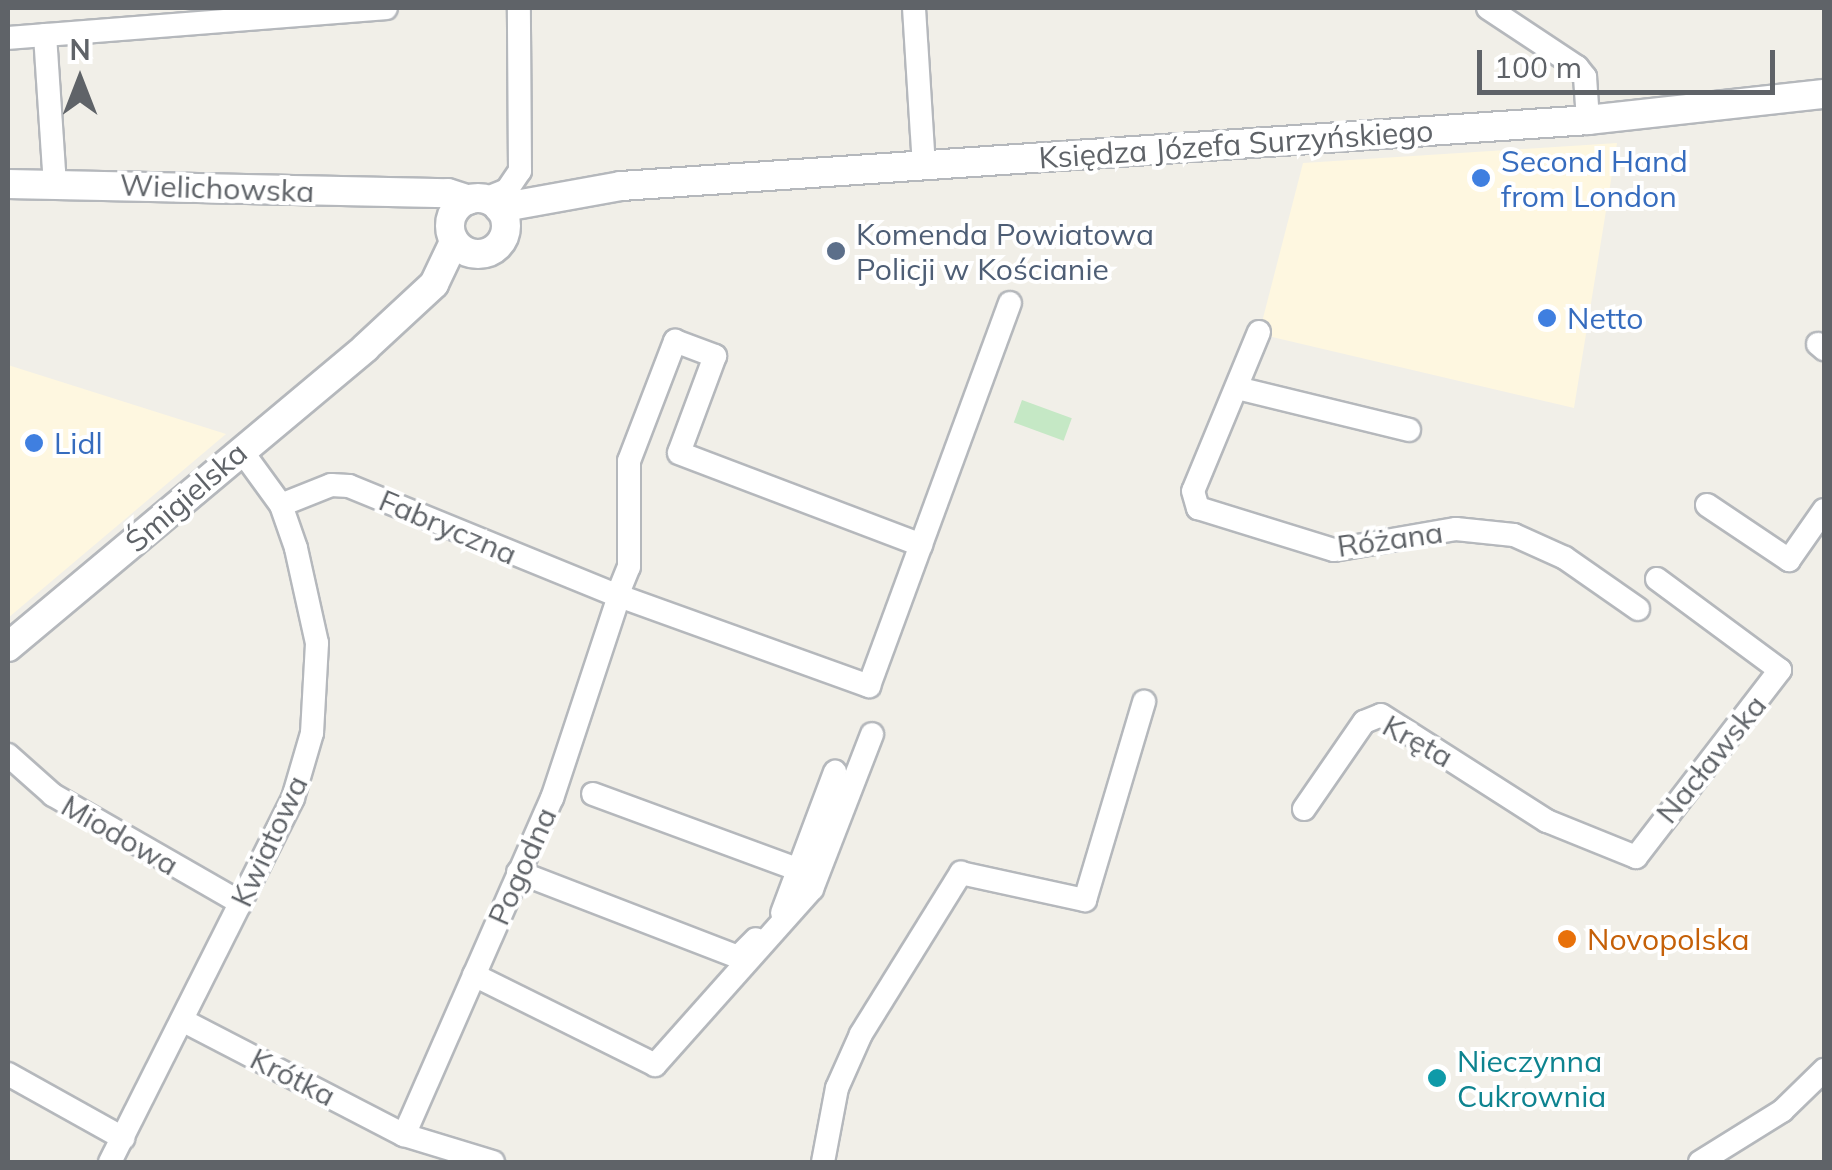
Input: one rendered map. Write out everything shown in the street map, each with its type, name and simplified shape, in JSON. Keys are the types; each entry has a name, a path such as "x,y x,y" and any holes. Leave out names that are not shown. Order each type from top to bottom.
{"street":[{"path":"8,38 386,8"},
{"path":"472,213 506,190 520,171 519,8"},
{"path":"914,8 924,166"},
{"path":"1488,8 1577,67 1588,120"},
{"path":"46,35 56,184"},
{"name":"Księdza Józefa Surzyńskiego","path":"472,213 667,184 1588,120 1814,96"},
{"name":"Wielichowska","path":"8,184 426,194 472,213"},
{"name":"Księdza Józefa Surzyńskiego","path":"493,247 582,204 667,184"},
{"path":"472,213 493,247"},
{"path":"472,213 493,247"},
{"name":"Śmigielska","path":"8,648 365,348 434,284 472,213"},
{"name":"Śmigielska","path":"365,348 442,294 493,247"},
{"path":"921,544 1010,303"},
{"name":"Różana","path":"1259,332 1193,491 1198,508 1334,550 1456,530 1514,535 1566,558 1638,609"},
{"name":"Pogodna","path":"404,1135 577,731 616,596 629,567 629,461 675,341 715,356 679,454 921,544"},
{"path":"1237,388 1409,430"},
{"name":"Kwiatowa","path":"110,1162 293,798 316,708 312,612 280,504 241,450"},
{"name":"Fabryczna","path":"280,504 331,485 350,486 616,596 870,686 921,544"},
{"path":"1707,505 1790,560 1824,510"},
{"name":"Nacławska","path":"1510,797 1547,821 1636,857 1685,786 1702,776 1769,687 1780,670 1658,579"},
{"path":"822,1162 837,1088 861,1034 960,873 1084,900 1144,702"},
{"name":"Kręta","path":"1304,808 1364,722 1381,715 1510,797"},
{"path":"474,975 655,1065 812,888 872,734"},
{"name":"Miodowa","path":"8,755 53,796 241,903"},
{"path":"518,872 738,957 785,910 836,772"},
{"path":"593,794 800,870"},
{"name":"Krótka","path":"182,1020 404,1135 493,1162"},
{"path":"1700,1162 1782,1111 1824,1070"},
{"path":"8,1074 122,1138"}],"shaded area":[{"path":"1617,143 1574,408 1268,336 1262,322 1303,163"},
{"path":"8,365 226,434 8,618"}],"green space":[{"path":"1022,400 1072,418 1064,441 1014,423"}],"place":[{"name":"Second Hand from London","path":"1481,178"},
{"name":"Komenda Powiatowa Policji w Kościanie","path":"836,251"},
{"name":"Netto","path":"1547,318"},
{"name":"Lidl","path":"34,443"},
{"name":"Novopolska","path":"1567,939"},
{"name":"Nieczynna Cukrownia","path":"1437,1078"}]}
